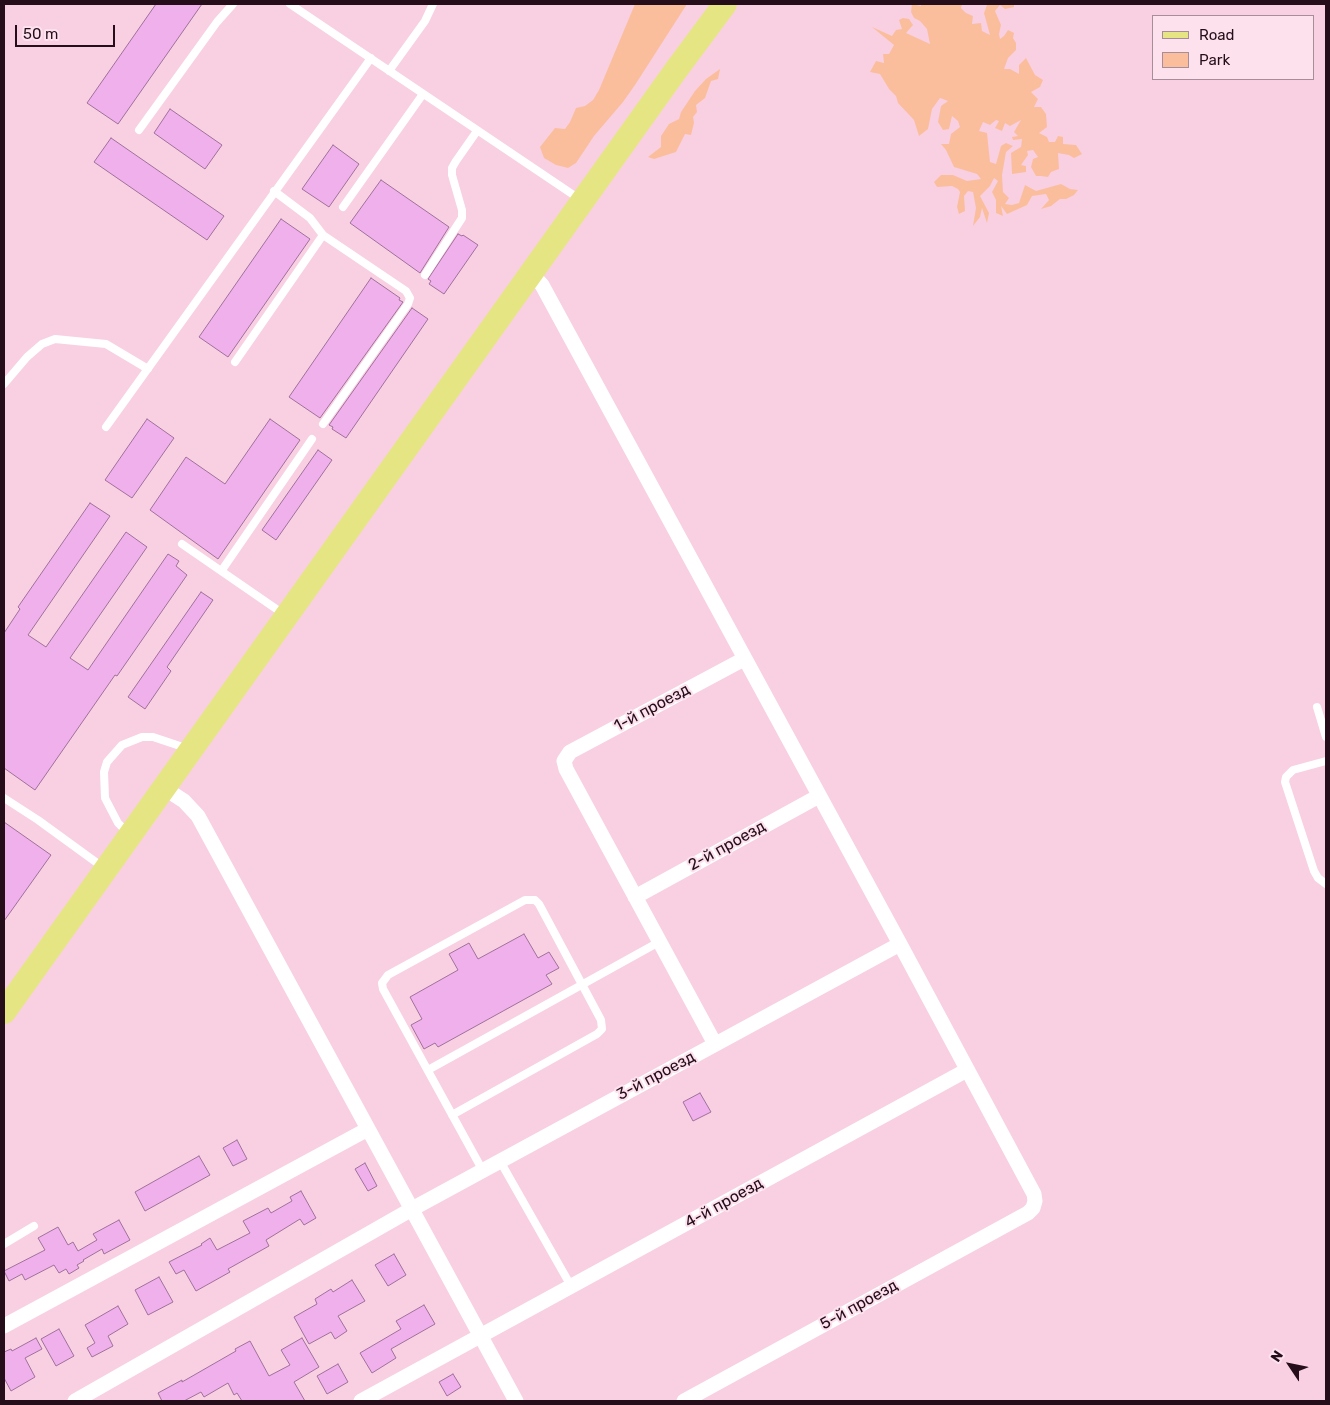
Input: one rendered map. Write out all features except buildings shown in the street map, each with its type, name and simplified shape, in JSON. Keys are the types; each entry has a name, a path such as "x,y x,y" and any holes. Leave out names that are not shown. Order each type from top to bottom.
{"main road":[{"path":"4,1012 531,272 725,4"}],"street":[{"path":"531,272 542,285 967,1070"},
{"name":"1-й проезд","path":"635,897 566,770 564,761 570,752 744,659"},
{"path":"164,788 184,801 198,816 516,1401"},
{"name":"2-й проезд","path":"635,897 819,796"},
{"path":"635,897 715,1044"},
{"name":"3-й проезд","path":"75,1401 412,1209 900,944"},
{"name":"5-й проезд","path":"684,1401 1028,1213 1033,1208 1034,1194 967,1070"},
{"name":"4-й проезд","path":"361,1401 967,1070"},
{"path":"4,1326 368,1130"}],"lane":[{"path":"139,130 217,22 233,4"},
{"path":"290,4 582,201"},
{"path":"389,71 425,21 433,4"},
{"path":"106,428 371,58"},
{"path":"343,207 423,94"},
{"path":"425,274 462,218 462,210 452,175 452,168 477,131"},
{"path":"274,191 310,218 323,234 406,292 410,298 408,304 323,424"},
{"path":"235,362 323,234"},
{"path":"4,384 27,357 42,344 55,339 106,344 148,369"},
{"path":"222,570 312,440"},
{"path":"182,544 286,616"},
{"path":"1317,707 1326,737"},
{"path":"130,835 118,823 105,798 104,772 108,762 122,745 142,737 153,736 191,750"},
{"path":"1326,761 1292,770 1286,777 1285,782 1314,871 1318,878 1326,884"},
{"path":"4,798 106,869"},
{"path":"452,1114 597,1034 602,1029 602,1020 535,900 525,900 388,975 382,983 383,989 483,1171"},
{"path":"428,1070 660,942"},
{"path":"500,1161 571,1286"},
{"path":"4,1244 34,1226"}],"green space":[{"path":"635,4 687,4 635,85 594,136 576,163 568,168 556,165 544,158 540,147 555,128 565,129 576,108 585,106 593,100"},
{"path":"912,4 921,6 921,4 962,4 961,8 973,16 972,24 981,23 982,31 990,35 984,13 987,5 985,4 1014,4 1014,7 1005,9 1000,5 995,11 1001,25 1000,39 1008,30 1014,33 1013,38 1016,43 1016,50 1008,58 1004,69 1010,69 1019,74 1019,65 1026,58 1035,75 1043,80 1040,87 1031,92 1038,99 1034,107 1041,107 1046,114 1047,127 1039,133 1047,137 1049,142 1055,142 1058,136 1063,137 1063,144 1076,145 1082,154 1074,158 1058,153 1059,169 1051,172 1048,177 1036,176 1031,167 1033,159 1038,157 1033,150 1027,151 1028,155 1021,165 1026,166 1026,172 1012,174 1011,153 1021,147 1022,139 1013,140 1012,137 1018,136 1014,132 1021,120 1010,126 1005,123 1002,131 995,128 999,121 996,120 990,125 983,122 979,131 987,133 990,162 996,164 1001,146 1006,143 1013,146 1006,152 1002,175 1003,192 1009,198 1005,204 1019,203 1025,185 1036,191 1061,184 1070,189 1078,190 1074,195 1066,199 1060,199 1051,206 1041,209 1049,200 1046,194 1032,196 1027,205 1007,214 1001,206 1003,216 996,213 996,200 992,192 998,181 994,178 990,186 980,196 989,213 987,223 982,208 980,217 973,226 976,208 973,192 968,191 964,196 965,211 959,214 957,207 960,192 958,189 952,186 937,187 934,182 941,175 953,175 967,181 981,179 977,174 954,167 941,144 949,144 951,134 960,127 958,121 952,116 949,129 943,130 938,122 941,106 948,101 940,98 932,109 928,129 919,136 914,120 898,103 896,96 889,89 880,74 870,72 876,61 884,63 883,54 889,54 894,45 872,27 892,36 896,30 902,29 899,20 903,18 909,19 913,25 906,33 930,44 927,29 920,21 914,18 911,12"},
{"path":"720,69 718,79 711,81 705,98 696,105 697,112 693,117 694,123 691,135 685,134 676,152 654,159 648,157 661,147 661,136 669,124 679,119 681,112 695,91 706,79"}]}
